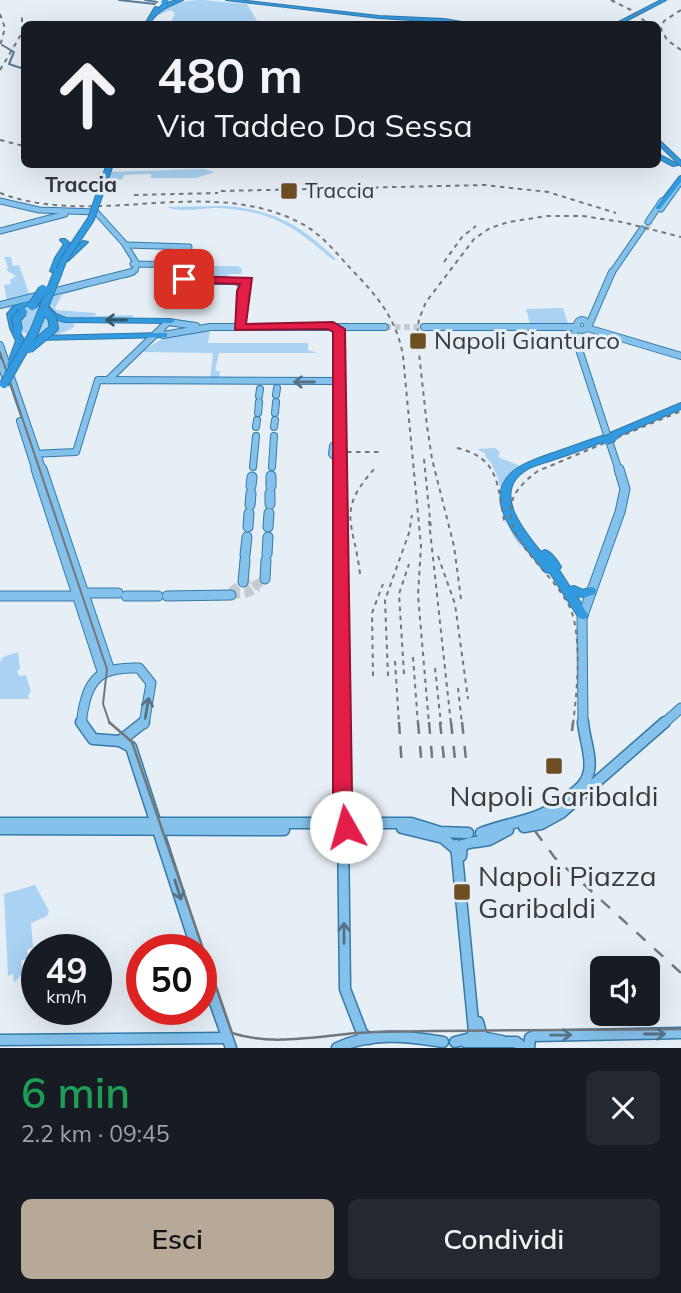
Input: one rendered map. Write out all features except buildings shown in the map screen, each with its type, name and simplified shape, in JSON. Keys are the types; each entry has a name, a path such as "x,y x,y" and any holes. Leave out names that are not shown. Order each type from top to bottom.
{"highway":[{"path":"158,10 168,0"},
{"path":"150,21 168,0"},
{"path":"150,21 156,5 168,0"},
{"path":"220,0 256,3"},
{"path":"228,0 393,19 424,19"},
{"path":"236,0 393,18 444,21"},
{"path":"627,21 664,1"},
{"path":"628,21 664,1"},
{"path":"661,148 680,166"},
{"path":"661,148 680,166"},
{"path":"108,168 93,210 38,300 17,318 18,330 34,338 162,333"},
{"path":"658,208 681,179"},
{"path":"63,240 74,236 93,210"},
{"path":"0,389 34,332 56,271 85,242 96,214 93,210"},
{"path":"53,239 85,242"},
{"path":"61,320 51,307 50,298 57,260 68,244 63,240"},
{"path":"13,365 20,341 11,314 18,306 36,302 43,304 53,316 61,320 172,321"},
{"path":"0,382 13,365 54,327 52,318 45,310 23,312"},
{"path":"586,603 572,593 526,535 509,506 508,492 512,481 529,468 681,407"},
{"path":"572,593 583,594 586,603"}],"main road":[{"path":"681,179 649,222 658,208 681,179"},
{"path":"0,201 65,213"},
{"path":"0,231 65,213 93,210 134,266"},
{"path":"595,774 586,753 583,725 586,603 620,512 625,489 580,350 584,328 609,277 642,231"},
{"path":"115,237 127,245 189,247 183,278 185,281 235,281 243,285 239,327"},
{"path":"0,305 131,273 134,266 127,245"},
{"path":"134,266 186,265"},
{"path":"108,380 172,321 183,326"},
{"path":"162,333 183,326 385,327"},
{"path":"337,327 337,451 342,586 344,960 349,1001 362,1034 369,1039"},
{"path":"424,327 584,328 681,356"},
{"path":"0,345 106,670"},
{"path":"0,362 34,453"},
{"path":"34,453 76,452 98,380 260,391 338,381"},
{"path":"265,579 276,390"},
{"path":"243,582 260,391"},
{"path":"0,595 231,594"},
{"path":"159,827 131,747 120,741 93,739 81,724 89,685 106,670 139,668 151,680 147,712 135,744 192,934"},
{"path":"0,829 410,826 489,840 504,828 536,825 553,817 595,774 610,769 681,708"},
{"path":"120,741 140,730"},
{"path":"0,823 159,827"},
{"path":"410,826 446,839 456,849"},
{"path":"444,1044 471,1038 474,1032 456,849 457,839 473,837"},
{"path":"473,837 464,843 460,851 479,1031 484,1038 518,1042 527,1048 534,1035 681,1033"},
{"path":"0,1040 229,1043 217,1009"},
{"path":"337,1048 352,1041 369,1039 421,1038 444,1044 502,1041"}],"shaded area":[{"path":"189,1 247,4 257,21 171,21 175,13 171,10 156,16 177,3"},
{"path":"203,169 215,172 196,178 151,178 151,174 124,175 123,179 111,182 108,178 109,172"},
{"path":"225,206 259,211 286,221 311,237 336,259 333,260 294,229 268,217 219,208 184,210 167,207"},
{"path":"4,257 11,257 13,266 19,265 30,296 7,300 4,285 11,284 10,280 16,276 6,270 8,268"},
{"path":"238,266 242,269 241,274 228,274 227,279 187,279 188,268"},
{"path":"83,286 84,289 62,295 56,310 96,313 95,316 133,315 132,320 66,320 57,316 52,305 49,306 54,315 43,303 26,302 13,308 11,314 8,305"},
{"path":"37,303 56,319 75,322 73,328 44,337 17,329 26,338 38,339 19,343 11,314 21,305"},
{"path":"563,308 568,323 530,323 526,309"},
{"path":"191,331 210,331 208,343 308,343 308,350 317,353 219,353 215,371 220,371 219,378 210,380 213,353 141,352 163,338"},
{"path":"495,448 500,452 498,457 520,466 507,479 512,528 522,548 509,526 492,466 486,454 477,449"},
{"path":"18,652 20,669 17,671 19,676 26,675 31,692 29,699 0,699 0,662 3,657"},
{"path":"35,885 49,911 47,916 31,923 32,934 21,934 21,975 14,983 13,974 8,976 4,894"}],"waterway":[{"path":"119,0 155,4"},
{"path":"145,0 157,2"},
{"path":"2,45 14,52 9,64 21,68"}],"tunnel":[{"path":"646,230 651,222"},
{"path":"385,327 424,327"},
{"path":"231,592 243,582 253,587 265,579"},
{"path":"231,595 247,593 258,587"}],"tram line":[{"path":"0,352 107,669 103,704 109,722"},
{"path":"109,722 132,742 232,1033 285,1040 375,1032 681,1029"}],"railway":[{"path":"611,0 631,10 644,21"},
{"path":"681,10 664,21 661,29 667,40 681,50"},
{"path":"0,14 5,28 0,46"},
{"path":"22,14 22,21"},
{"path":"0,70 21,35"},
{"path":"0,140 21,145"},
{"path":"221,191 485,185 548,192 616,213"},
{"path":"0,193 37,203 76,206 232,203 270,211 306,226 319,235 370,289 391,319 403,356 421,546 418,595 429,724"},
{"path":"134,195 218,193"},
{"path":"461,599 454,546 432,459 427,426 417,335 419,319 426,302 474,239 490,228 509,222 547,216 583,216 622,222 681,237"},
{"path":"444,262 462,237 476,226"},
{"path":"573,724 578,651 571,610 521,542 512,525 511,507 518,489 538,471 681,411"},
{"path":"457,448 482,459 489,467 498,487 505,525"},
{"path":"347,452 379,452"},
{"path":"424,459 431,529"},
{"path":"360,574 350,517 351,507 363,482 376,467"},
{"path":"388,676 385,600 409,533 412,515"},
{"path":"429,521 451,724"},
{"path":"438,556 455,604 468,699"},
{"path":"404,674 399,594 409,564"},
{"path":"373,676 372,613 383,584"},
{"path":"413,657 418,724"},
{"path":"395,661 399,724"},
{"path":"435,668 441,724"},
{"path":"458,688 462,724"},
{"path":"399,722 402,769"},
{"path":"418,722 422,769"},
{"path":"429,722 433,769"},
{"path":"440,722 445,769"},
{"path":"451,722 456,769"},
{"path":"462,722 467,769"},
{"path":"572,731 573,722"},
{"path":"535,831 555,858 681,973"}],"place":[{"name":"Traccia","path":"289,191"},
{"name":"Napoli Gianturco","path":"418,341"},
{"name":"Napoli Garibaldi","path":"554,766"},
{"name":"Napoli Piazza Garibaldi","path":"462,892"}],"district":[{"name":"Traccia","path":"81,185"}],"route":[{"path":"184,279 248,281 243,291 239,327 333,326 339,329 342,793 343,823 346,827"}]}
